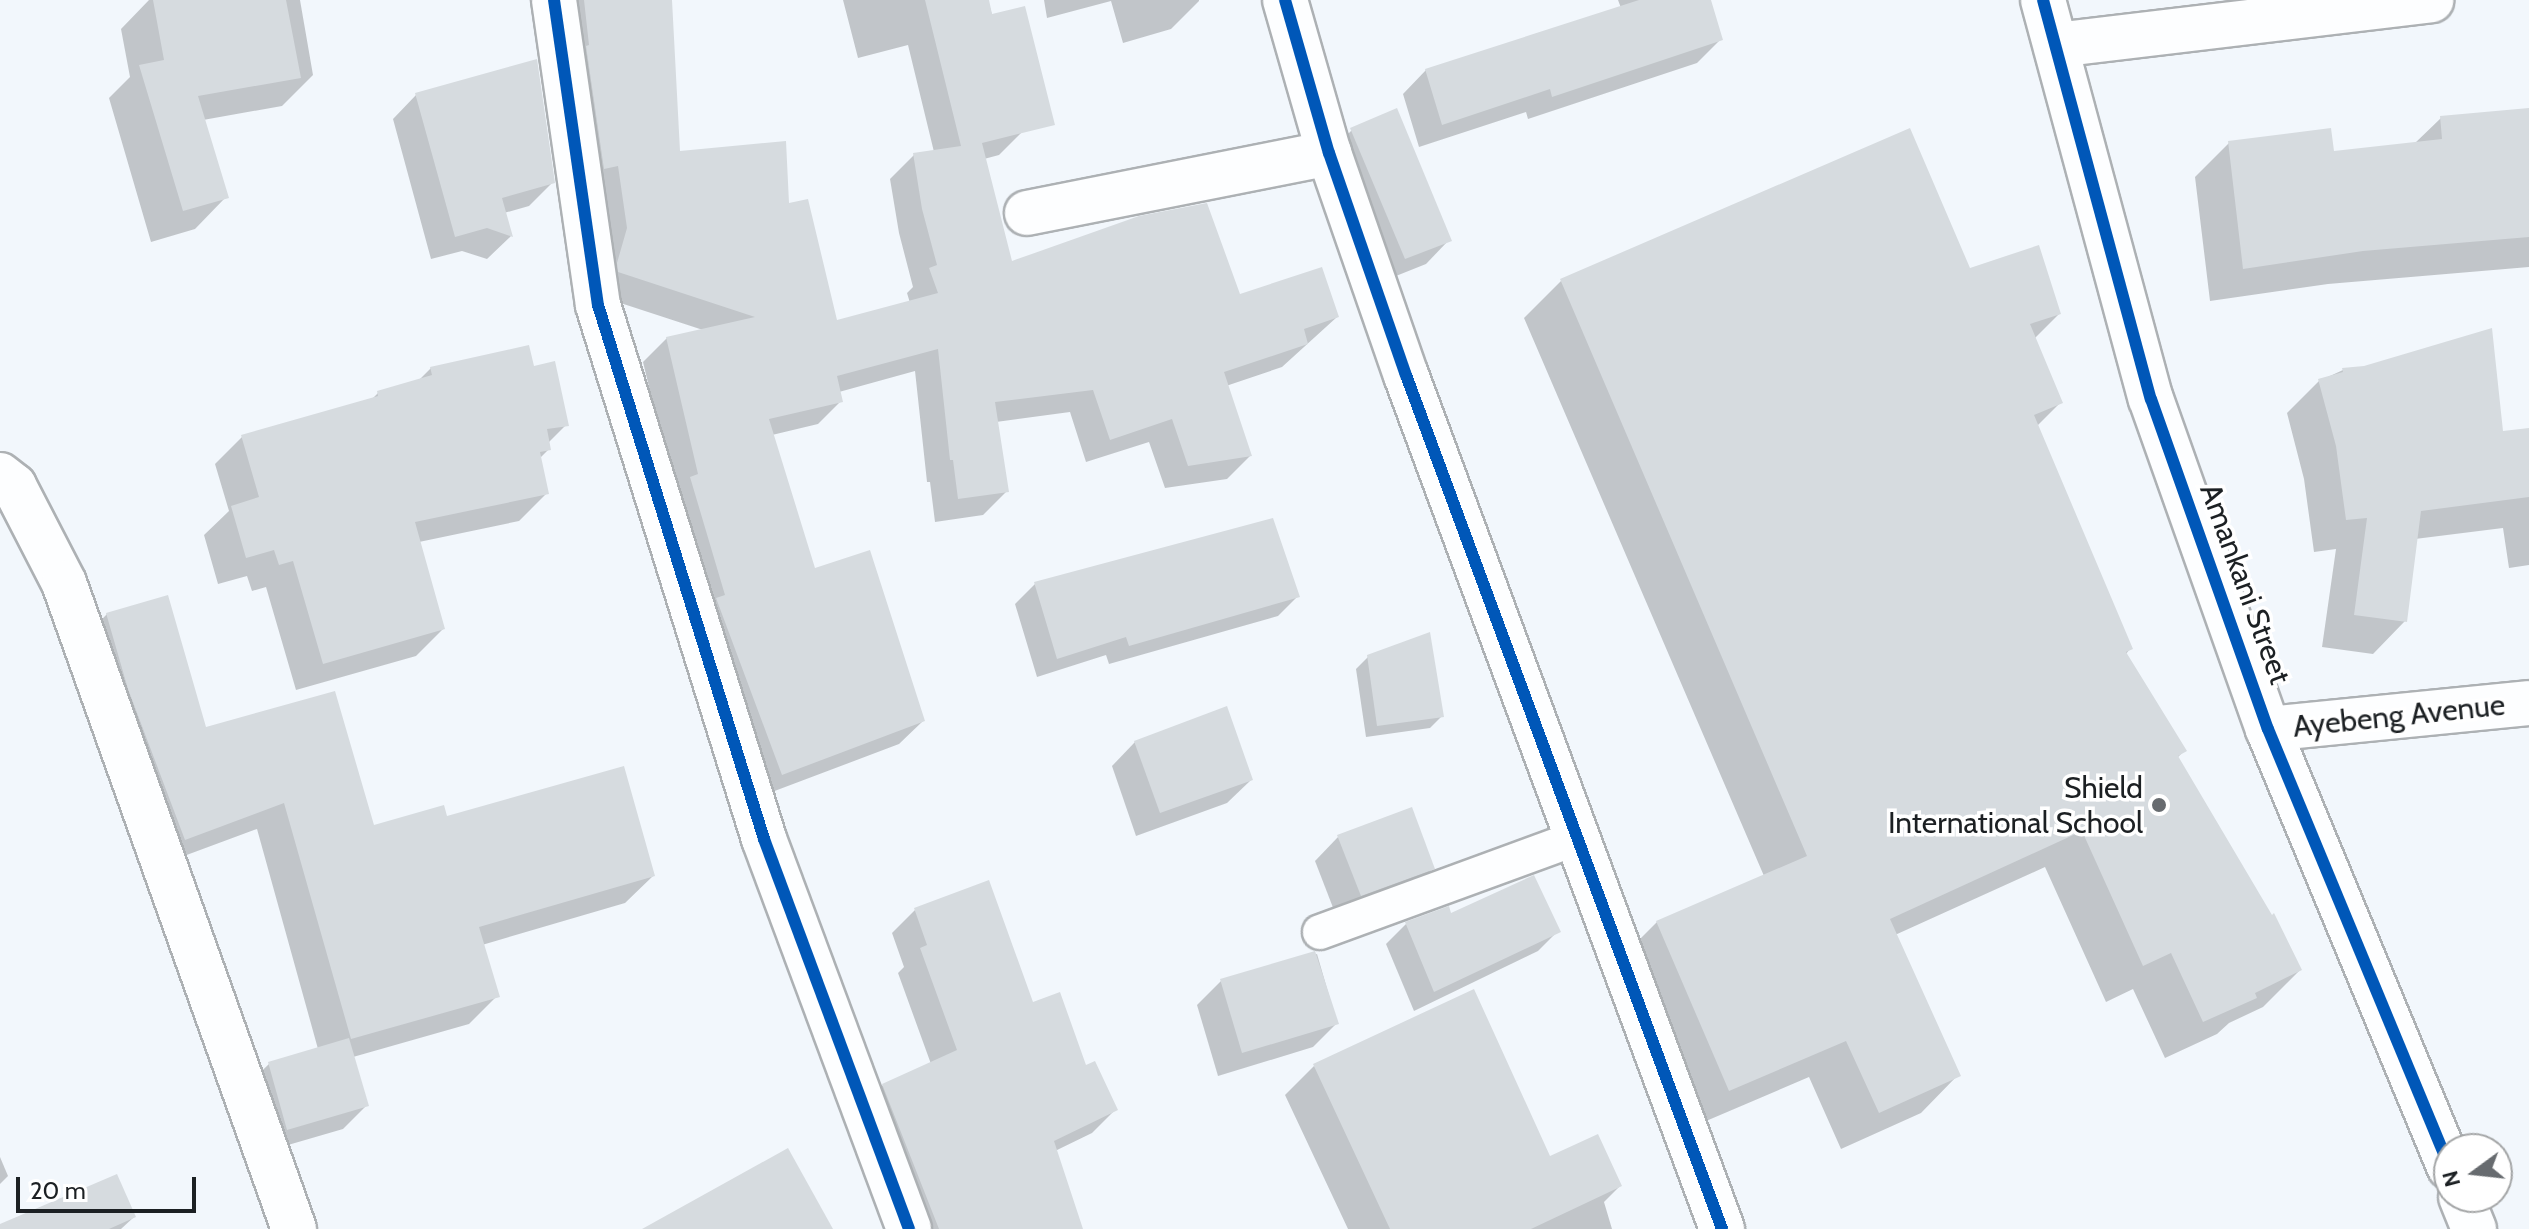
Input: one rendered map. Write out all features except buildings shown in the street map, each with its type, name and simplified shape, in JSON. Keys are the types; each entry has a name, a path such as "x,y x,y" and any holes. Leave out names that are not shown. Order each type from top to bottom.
{"street":[{"path":"554,0 598,305 764,839 909,1229"},
{"path":"1285,0 1329,153 1412,390 1722,1229"},
{"name":"Amankani Street","path":"2043,0 2151,399 2268,729 2435,1133"},
{"path":"2056,45 2431,0"},
{"path":"1027,213 1329,153"},
{"path":"0,475 14,486 64,583 294,1229"},
{"name":"Ayebeng Avenue","path":"2268,729 2529,703"}],"lane":[{"path":"1320,932 1577,838"}],"cycle path":[{"path":"554,0 598,305 764,839 909,1229"},
{"path":"1285,0 1329,153 1406,375 1722,1229"},
{"path":"2043,0 2151,399 2268,729 2435,1133"}],"place":[{"name":"Shield International School","path":"2159,805"}]}
